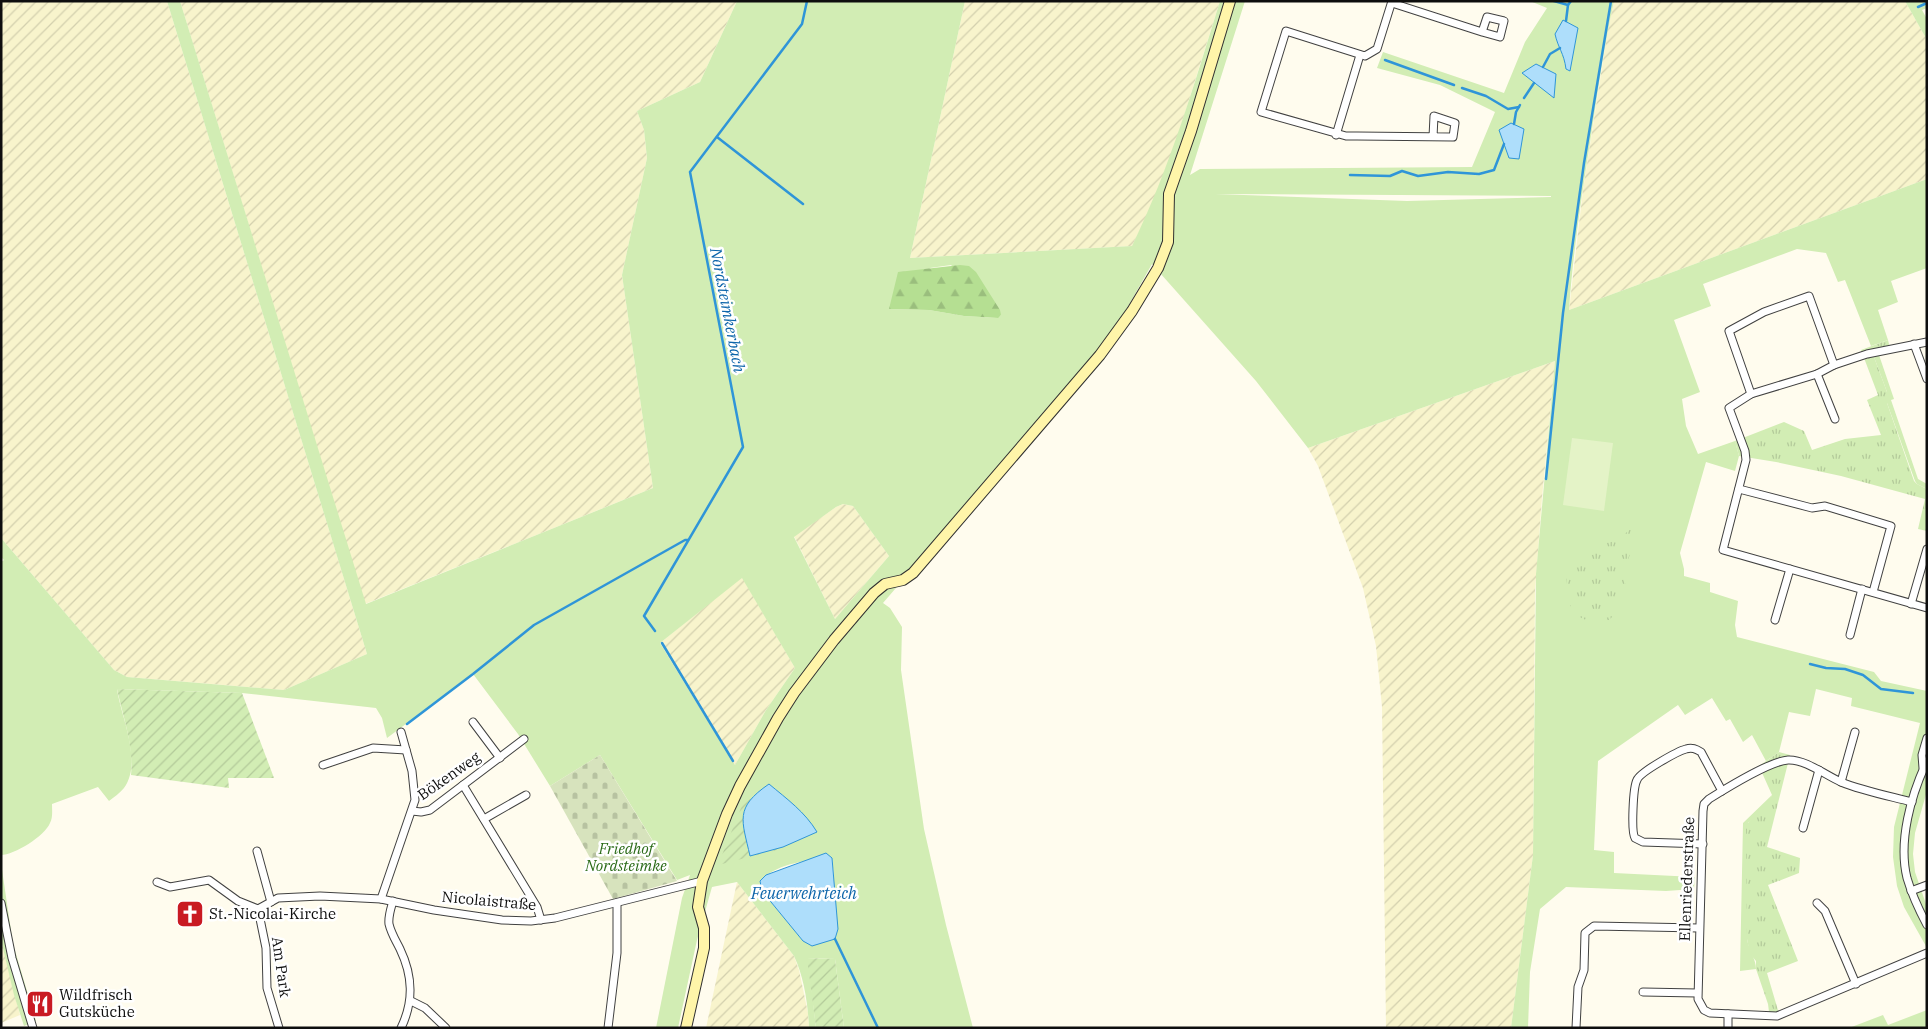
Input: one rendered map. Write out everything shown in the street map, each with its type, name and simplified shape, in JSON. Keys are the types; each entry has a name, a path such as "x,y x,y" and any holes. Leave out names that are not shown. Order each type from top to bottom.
{"street":[{"path":"686,1028 704,948 704,928 698,907 702,881 727,814 751,763 778,718 808,674 874,593 885,584 903,580 913,573 1060,404 1100,355 1132,311 1163,257 1168,242 1169,194 1231,1"},
{"path":"1433,137 1336,135 1261,112 1286,31 1365,56 1377,49 1392,2 1482,32"},
{"path":"1336,135 1360,55"},
{"path":"1751,394 1729,331 1764,312 1809,296 1834,365"},
{"path":"1927,342 1867,354 1834,365 1817,374 1751,394 1729,408 1746,455 1739,489 1722,550 1927,608"},
{"path":"1914,344 1927,379"},
{"path":"1817,374 1835,419"},
{"path":"1739,489 1812,508 1825,506 1891,526 1873,592"},
{"path":"1911,604 1927,549"},
{"path":"1775,620 1790,569"},
{"path":"1850,635 1862,589"},
{"name":"Bökenweg","path":"473,722 500,758"},
{"path":"381,899 415,800 415,788 401,732"},
{"path":"1841,782 1855,732"},
{"path":"1925,769 1922,755 1927,738"},
{"name":"Bökenweg","path":"412,811 430,810 524,739"},
{"path":"323,765 373,748 406,750"},
{"path":"1703,844 1643,842 1635,838 1632,829 1635,783 1640,775 1685,749 1696,748 1701,752 1722,791"},
{"name":"Ellenriederstraße","path":"1697,994 1704,804 1709,799 1772,765 1792,760 1819,770 1841,782 1912,802"},
{"path":"1927,761 1912,802 1905,850 1907,876 1911,891 1927,925"},
{"path":"1803,828 1819,770"},
{"path":"463,785 537,907 541,920"},
{"path":"484,819 526,795"},
{"path":"257,851 271,902"},
{"path":"157,882 170,888 209,880 238,901 258,909"},
{"name":"Nicolaistraße","path":"258,909 278,898 320,896 381,899 434,910 490,918 541,920 702,881"},
{"path":"1911,891 1927,885"},
{"path":"393,901 389,924 408,968 411,985 411,1001 401,1028"},
{"path":"1,903 12,958 33,1028"},
{"path":"608,1028 617,953 617,903"},
{"path":"1817,904 1825,911 1856,984"},
{"name":"Am Park","path":"258,909 266,948 267,988 279,1028"},
{"path":"1576,1028 1578,987 1584,970 1585,934 1594,926 1700,928"},
{"path":"1643,992 1697,994 1700,1005 1710,1013 1776,1016 1927,953"},
{"path":"411,1001 425,1008 446,1028"},
{"path":"1728,1014 1728,1028"}],"shaded area":[{"path":"1,1 167,1 367,654 284,690 127,677 114,670 1,538"},
{"path":"180,1 737,1 700,82 637,111 644,130 647,158 622,275 653,488 365,604"},
{"path":"965,1 1220,1 1173,151 1148,214 1132,246 910,258"},
{"path":"1614,1 1905,1 1927,40 1927,179 1569,310 1583,190"},
{"path":"1555,361 1535,591 1533,855 1511,1028 1386,1028 1382,707 1376,646 1363,588 1318,466 1308,448"},
{"path":"843,504 853,506 889,556 835,619 794,536"},
{"path":"742,577 795,668 766,710 735,765 660,643"},
{"path":"737,882 794,956 799,970 808,1013 809,1028 706,1028"},
{"path":"1,940 20,1015 1,1023"}],"green space":[{"path":"167,1 180,1 366,604 653,488 622,275 647,158 644,130 637,111 700,82 737,1 965,1 910,258 1132,246 1146,217 1170,156 1220,1 1245,1 1190,175 1200,169 1472,167 1495,112 1440,85 1377,68 1383,52 1504,93 1525,42 1547,8 1530,1 1614,1 1601,68 1581,201 1569,310 1927,179 1927,268 1891,281 1898,302 1878,310 1888,340 1871,346 1845,280 1838,282 1826,253 1797,249 1703,284 1711,306 1674,320 1700,392 1682,399 1686,426 1698,454 1735,441 1739,456 1735,471 1706,462 1680,553 1684,576 1710,583 1710,592 1738,601 1735,625 1737,637 1874,672 1881,681 1927,691 1927,791 1915,833 1913,854 1915,872 1927,907 1927,948 1904,907 1897,886 1893,857 1894,827 1920,723 1851,706 1852,698 1816,689 1810,716 1789,712 1779,752 1766,761 1752,735 1743,742 1730,719 1726,721 1712,698 1685,715 1678,705 1598,761 1594,850 1614,852 1614,873 1695,877 1694,889 1666,891 1566,887 1540,909 1530,972 1528,1028 1511,1028 1533,855 1536,574 1555,361 1308,448 1256,381 1152,264 1113,333 1059,399 883,603 890,608 902,627 901,670 924,829 946,925 973,1028 844,1028 835,959 808,958 816,1028 809,1028 805,991 794,956 737,882 712,887 697,940 678,1028 656,1028 682,898 690,875 677,880 600,755 550,786 518,734 473,674 387,738 382,718 376,708 242,693 117,689 131,753 129,777 124,788 109,801 98,787 52,804 51,821 36,839 13,852 1,855 1,562 4,560 1,557 1,538 114,670 127,677 284,690 367,654","holes":["1215,194 1551,196 1407,201","951,265 1001,315 997,318 964,316 929,310 889,309 930,268","843,504 853,506 889,556 835,619 794,537","742,578 795,668 766,710 735,765 660,643","832,858 834,877 803,941 762,891 760,881 784,866"]},
{"path":"1905,1 1927,1 1927,8 1922,10 1927,19 1927,40"},
{"path":"960,265 969,266 976,272 1000,310 1001,315 998,318 964,316 929,310 889,309 898,272"},
{"path":"1888,340 1891,352 1874,357 1887,392 1887,403 1914,481 1927,489 1927,531 1918,529 1925,499 1841,476 1739,456 1735,441 1784,422 1804,431 1812,450 1845,439 1881,435 1867,400 1878,395 1861,350"},
{"path":"1879,355 1894,399 1891,400 1918,479 1927,484 1927,489 1915,481 1887,403 1887,392 1874,357"},
{"path":"1572,438 1613,443 1604,511 1563,505"},
{"path":"1633,527 1634,540 1623,578 1626,585 1620,609 1609,620 1588,621 1573,614 1568,599 1566,571 1581,566 1583,548 1616,541"},
{"path":"117,689 242,693 274,778 228,778 229,788 131,775 131,753"},
{"path":"1779,752 1790,755 1767,847 1800,858 1799,873 1768,885 1798,961 1767,973 1780,1017 1770,1020 1768,1004 1756,969 1756,961 1750,954 1747,939 1746,828 1751,819 1772,795 1759,766"},
{"name":"Friedhof Nordsteimke","path":"600,755 677,881 613,899 550,786"},
{"path":"747,793 781,849 718,865"},
{"path":"1772,795 1769,802 1748,823 1747,939 1756,969 1740,971 1743,823"},
{"path":"1,863 13,944 36,1021 24,1026 14,995 1,940"},
{"path":"807,958 835,959 844,1028 816,1028"},
{"path":"1927,1010 1927,1028 1849,1028 1883,1015 1888,1025"}],"water":[{"path":"1563,20 1578,28 1570,71 1566,69 1555,34"},
{"path":"1536,64 1556,74 1554,98 1522,73"},
{"path":"1511,123 1524,129 1519,159 1509,158 1499,130"},
{"path":"769,784 801,812 817,832 783,847 750,856 743,824 745,808 750,800"},
{"name":"Feuerwehrteich","path":"826,853 832,858 838,929 835,939 812,946 803,941 762,891 760,881 766,875"}],"waterway":[{"name":"Nordsteimkerbach","path":"655,631 644,616 743,447 690,172 802,24 807,1"},
{"path":"1554,1 1568,5 1571,1"},
{"path":"1546,479 1563,313 1584,163 1611,1"},
{"path":"1918,7 1927,3"},
{"path":"1566,21 1568,5"},
{"path":"1543,67 1550,54 1560,48"},
{"path":"1385,60 1454,85"},
{"path":"1524,98 1534,83"},
{"path":"1462,88 1486,96 1508,109 1519,107"},
{"path":"1514,124 1516,112 1520,105"},
{"path":"717,137 803,204"},
{"path":"1350,175 1390,176 1402,171 1418,176 1448,172 1479,174 1494,170 1504,144"},
{"path":"407,724 534,625 688,540"},
{"name":"Nordsteimkerbach","path":"662,643 733,761"},
{"path":"1810,664 1826,668 1845,669 1863,675 1881,689 1913,693"},
{"name":"Nordsteimkerbach","path":"835,939 878,1028"}],"place":[{"name":"St.-Nicolai-Kirche","path":"190,914"},
{"name":"Wildfrisch Gutsküche","path":"40,1004"}]}
